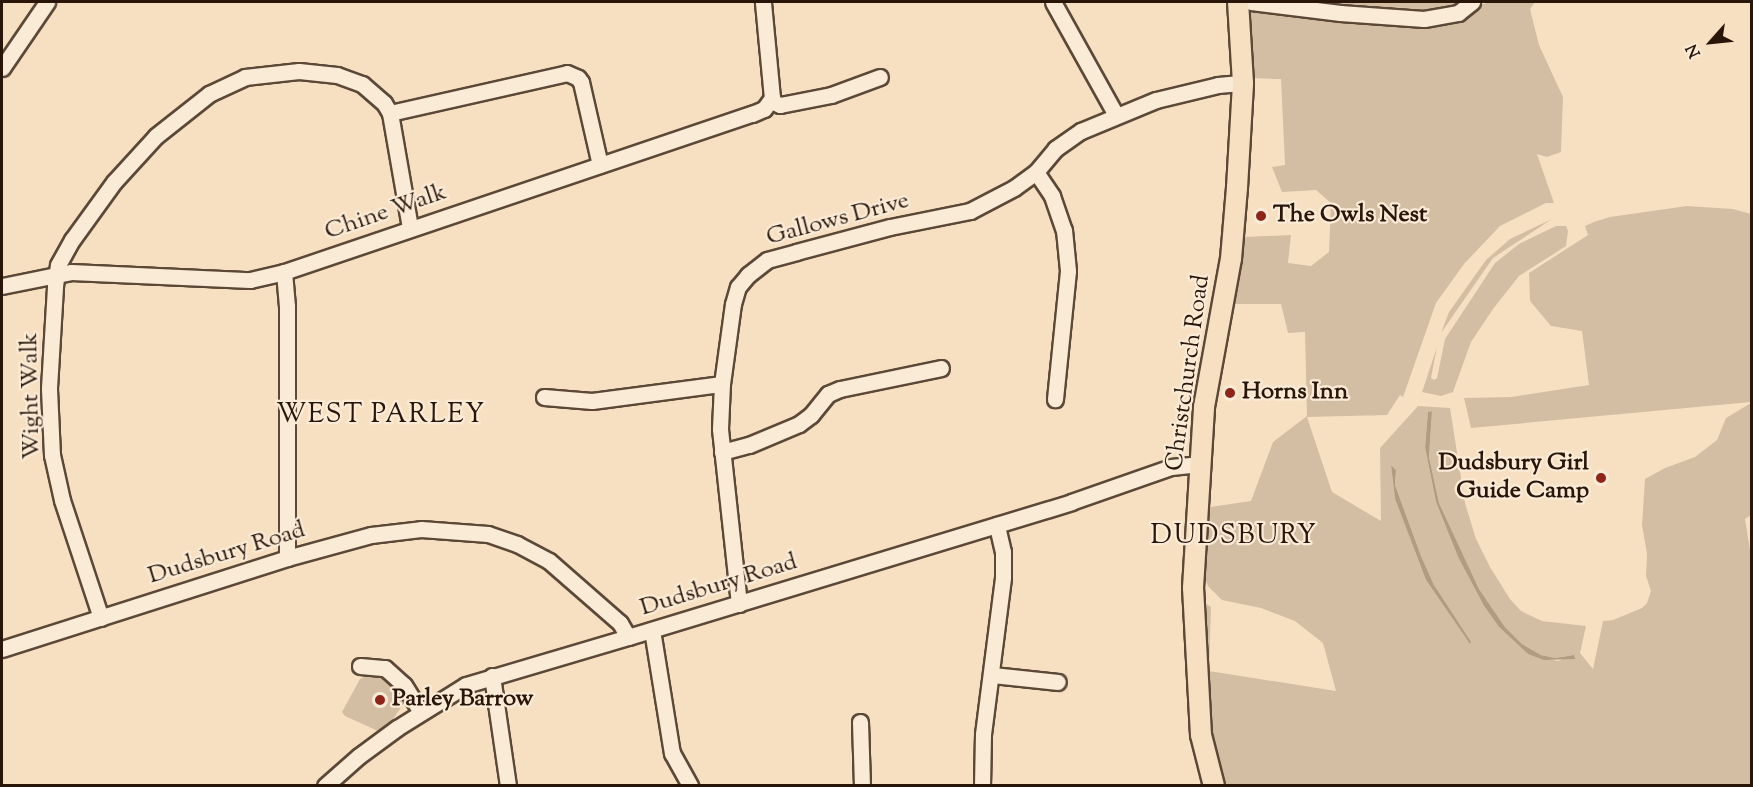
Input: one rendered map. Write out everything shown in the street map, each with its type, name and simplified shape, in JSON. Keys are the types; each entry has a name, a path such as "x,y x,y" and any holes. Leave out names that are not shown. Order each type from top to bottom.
{"main road":[{"name":"Christchurch Road","path":"1214,786 1201,735 1193,588 1204,407 1231,259 1243,83 1238,2"}],"street":[{"path":"2,68 48,2"},
{"path":"763,2 772,91 771,101 780,105 831,95 880,77"},
{"path":"1053,2 1116,115"},
{"path":"1251,2 1424,19 1458,13 1472,2"},
{"path":"57,273 62,256 121,174 165,129 209,94 230,82 280,72 317,72 337,75 362,84 384,104 390,113 410,228"},
{"path":"390,113 531,80 572,74 581,82 600,165"},
{"name":"Gallows Drive","path":"739,604 720,429 722,384 733,304 738,287 757,267 777,258 890,227 970,210 1014,188 1036,172 1066,141 1116,115 1156,100 1218,85 1243,83"},
{"name":"Chine Walk","path":"2,286 57,273 250,280 284,272 752,114 764,109 771,101"},
{"path":"1036,172 1052,196 1064,231 1068,271 1055,399"},
{"path":"284,272 287,558"},
{"name":"Wight Walk","path":"57,273 49,388 52,455 62,500 101,618"},
{"path":"722,452 749,445 800,424 811,415 828,394 840,388 941,368"},
{"path":"544,397 592,401 722,384"},
{"name":"Dudsbury Road","path":"2,649 287,558 371,535 400,530 488,534 518,544 549,561 620,623 628,637 997,525 1171,467 1200,464"},
{"path":"982,786 983,734 993,675 1003,577 1003,552 997,525"},
{"path":"652,630 672,753 690,786"},
{"path":"328,784 359,756 420,712 466,685 628,637"},
{"path":"360,666 385,668 404,685 420,712"},
{"path":"993,675 1058,682"},
{"path":"492,676 508,786"},
{"path":"860,722 862,786"}],"shaded area":[{"path":"1247,2 1485,4 1485,2 1535,2 1530,9 1539,45 1563,97 1561,152 1547,157 1537,154 1554,203 1546,203 1500,226 1464,264 1436,303 1403,397 1400,395 1387,415 1307,417 1332,492 1381,521 1380,448 1418,406 1450,408 1465,503 1476,539 1490,567 1510,599 1521,611 1542,621 1586,626 1580,653 1593,669 1603,621 1613,620 1642,608 1647,603 1651,591 1646,576 1647,554 1642,525 1645,479 1665,468 1695,457 1717,440 1726,418 1751,403 1751,515 1745,519 1752,562 1751,785 1224,785 1211,743 1198,606 1205,603 1211,607 1209,671 1336,691 1323,643 1295,621 1261,608 1222,600 1208,586 1199,562 1203,508 1251,501 1273,442 1307,416 1305,332 1288,333 1281,304 1235,304 1244,237 1291,235 1288,263 1311,266 1329,252 1331,203 1316,190 1282,192 1272,167 1285,165 1281,79 1250,78","holes":["1432,411 1429,457 1439,503 1479,589 1505,627 1522,644 1541,655 1555,658 1573,655 1558,661 1528,654 1499,627 1484,606 1458,557 1436,502 1425,447 1428,412","1391,465 1396,470 1395,485 1421,556 1434,585 1470,644 1426,580 1395,499"]},
{"path":"1687,206 1733,209 1751,214 1751,402 1471,428 1464,398 1511,397 1589,385 1582,331 1551,326 1530,301 1529,273 1588,235 1585,226 1594,222 1610,217"},
{"path":"1552,219 1493,258 1441,333 1449,312 1486,260 1510,239"},
{"path":"1556,226 1566,226 1568,231 1566,246 1519,276 1493,309 1471,342 1453,392 1441,396 1422,392 1437,347 1431,378 1434,380 1437,378 1445,339 1495,263 1519,244"},
{"path":"1432,411 1429,457 1439,503 1479,589 1505,627 1522,644 1541,655 1555,658 1574,655 1575,659 1544,660 1528,654 1499,627 1484,606 1458,557 1436,502 1425,447 1428,412"},
{"path":"1391,465 1396,470 1395,485 1421,556 1434,585 1471,642 1470,644 1426,580 1395,499"},
{"path":"397,668 407,676 413,690 391,722 378,731 345,716 342,712 360,679 377,671"}],"place":[{"name":"The Owls Nest","path":"1261,216"},
{"name":"Horns Inn","path":"1230,393"},
{"name":"Dudsbury Girl Guide Camp","path":"1601,478"},
{"name":"Parley Barrow","path":"380,700"}],"district":[{"name":"WEST PARLEY","path":"381,416"},
{"name":"DUDSBURY","path":"1234,537"}]}
